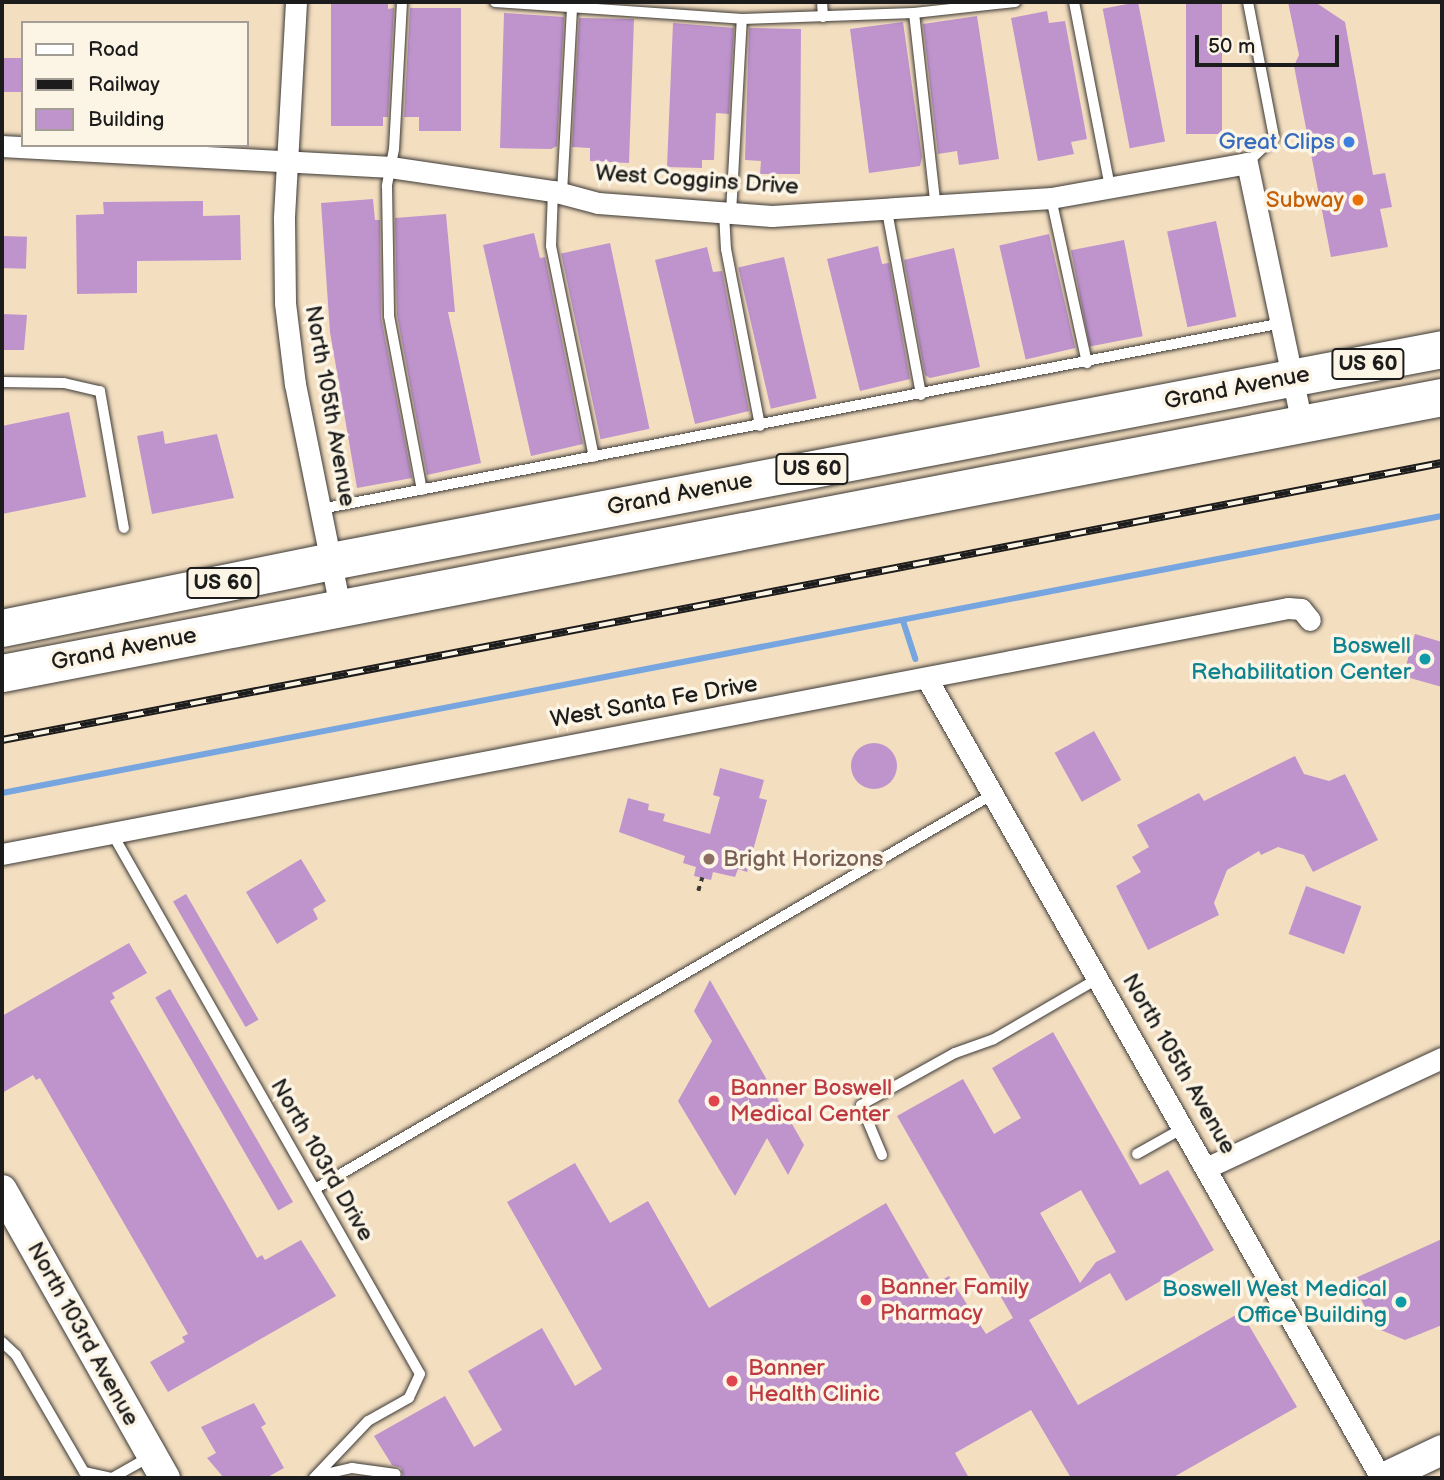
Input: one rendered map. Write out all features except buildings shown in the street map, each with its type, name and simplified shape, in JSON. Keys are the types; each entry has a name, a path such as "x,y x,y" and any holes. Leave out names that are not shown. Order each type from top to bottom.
{"highway":[{"name":"Grand Avenue","path":"2,628 331,561 1442,349"},
{"name":"Grand Avenue","path":"2,673 1442,397"}],"street":[{"name":"North 105th Avenue","path":"296,2 284,261 289,341 340,608"},
{"name":"West Coggins Drive","path":"2,146 21,146"},
{"name":"West Coggins Drive","path":"46,147 177,150 390,167 558,192 598,203 772,216 936,208 1051,198 1247,163"},
{"path":"1247,163 1302,425"},
{"name":"West Santa Fe Drive","path":"2,853 113,835 342,787 927,679 1288,608 1301,609 1310,620"},
{"name":"North 105th Avenue","path":"927,679 1208,1167 1338,1408 1382,1478"},
{"path":"1208,1167 1442,1058"},
{"name":"North 103rd Avenue","path":"3,1197 158,1467"},
{"path":"1382,1478 1442,1450"}],"lane":[{"path":"402,2 390,167 389,317 422,490"},
{"path":"495,2 542,3 742,19 914,13 1015,2"},
{"path":"822,2 823,18"},
{"path":"1074,2 1110,188"},
{"path":"1247,163 1274,137 1248,2"},
{"path":"572,7 558,192 551,246 594,457"},
{"path":"914,13 936,208"},
{"path":"742,19 726,249 760,426"},
{"path":"1051,198 1087,363"},
{"path":"887,211 921,395"},
{"path":"321,509 1087,363 1282,323"},
{"path":"2,382 64,383 100,391 124,528"},
{"path":"315,1189 993,794"},
{"name":"North 103rd Drive","path":"113,835 420,1374 409,1398 368,1422 318,1476"},
{"path":"882,1155 861,1105 955,1053 994,1038 1099,978"},
{"path":"1137,1154 1185,1127"},
{"path":"2,1342 16,1354 84,1472 111,1478 158,1467"},
{"path":"318,1476 352,1468 396,1474"}],"path":[{"path":"698,891 702,878"}],"waterway":[{"path":"2,793 1442,516"},
{"path":"903,621 915,659"}],"railway":[{"path":"2,740 1442,463"}],"place":[{"name":"Great Clips","path":"1349,142"},
{"name":"Subway","path":"1358,200"},
{"name":"Boswell Rehabilitation Center","path":"1425,659"},
{"name":"Bright Horizons","path":"709,859"},
{"name":"Banner Boswell Medical Center","path":"714,1101"},
{"name":"Banner Family Pharmacy","path":"866,1300"},
{"name":"Boswell West Medical Office Building","path":"1401,1302"},
{"name":"Banner Health Clinic","path":"732,1381"}]}
